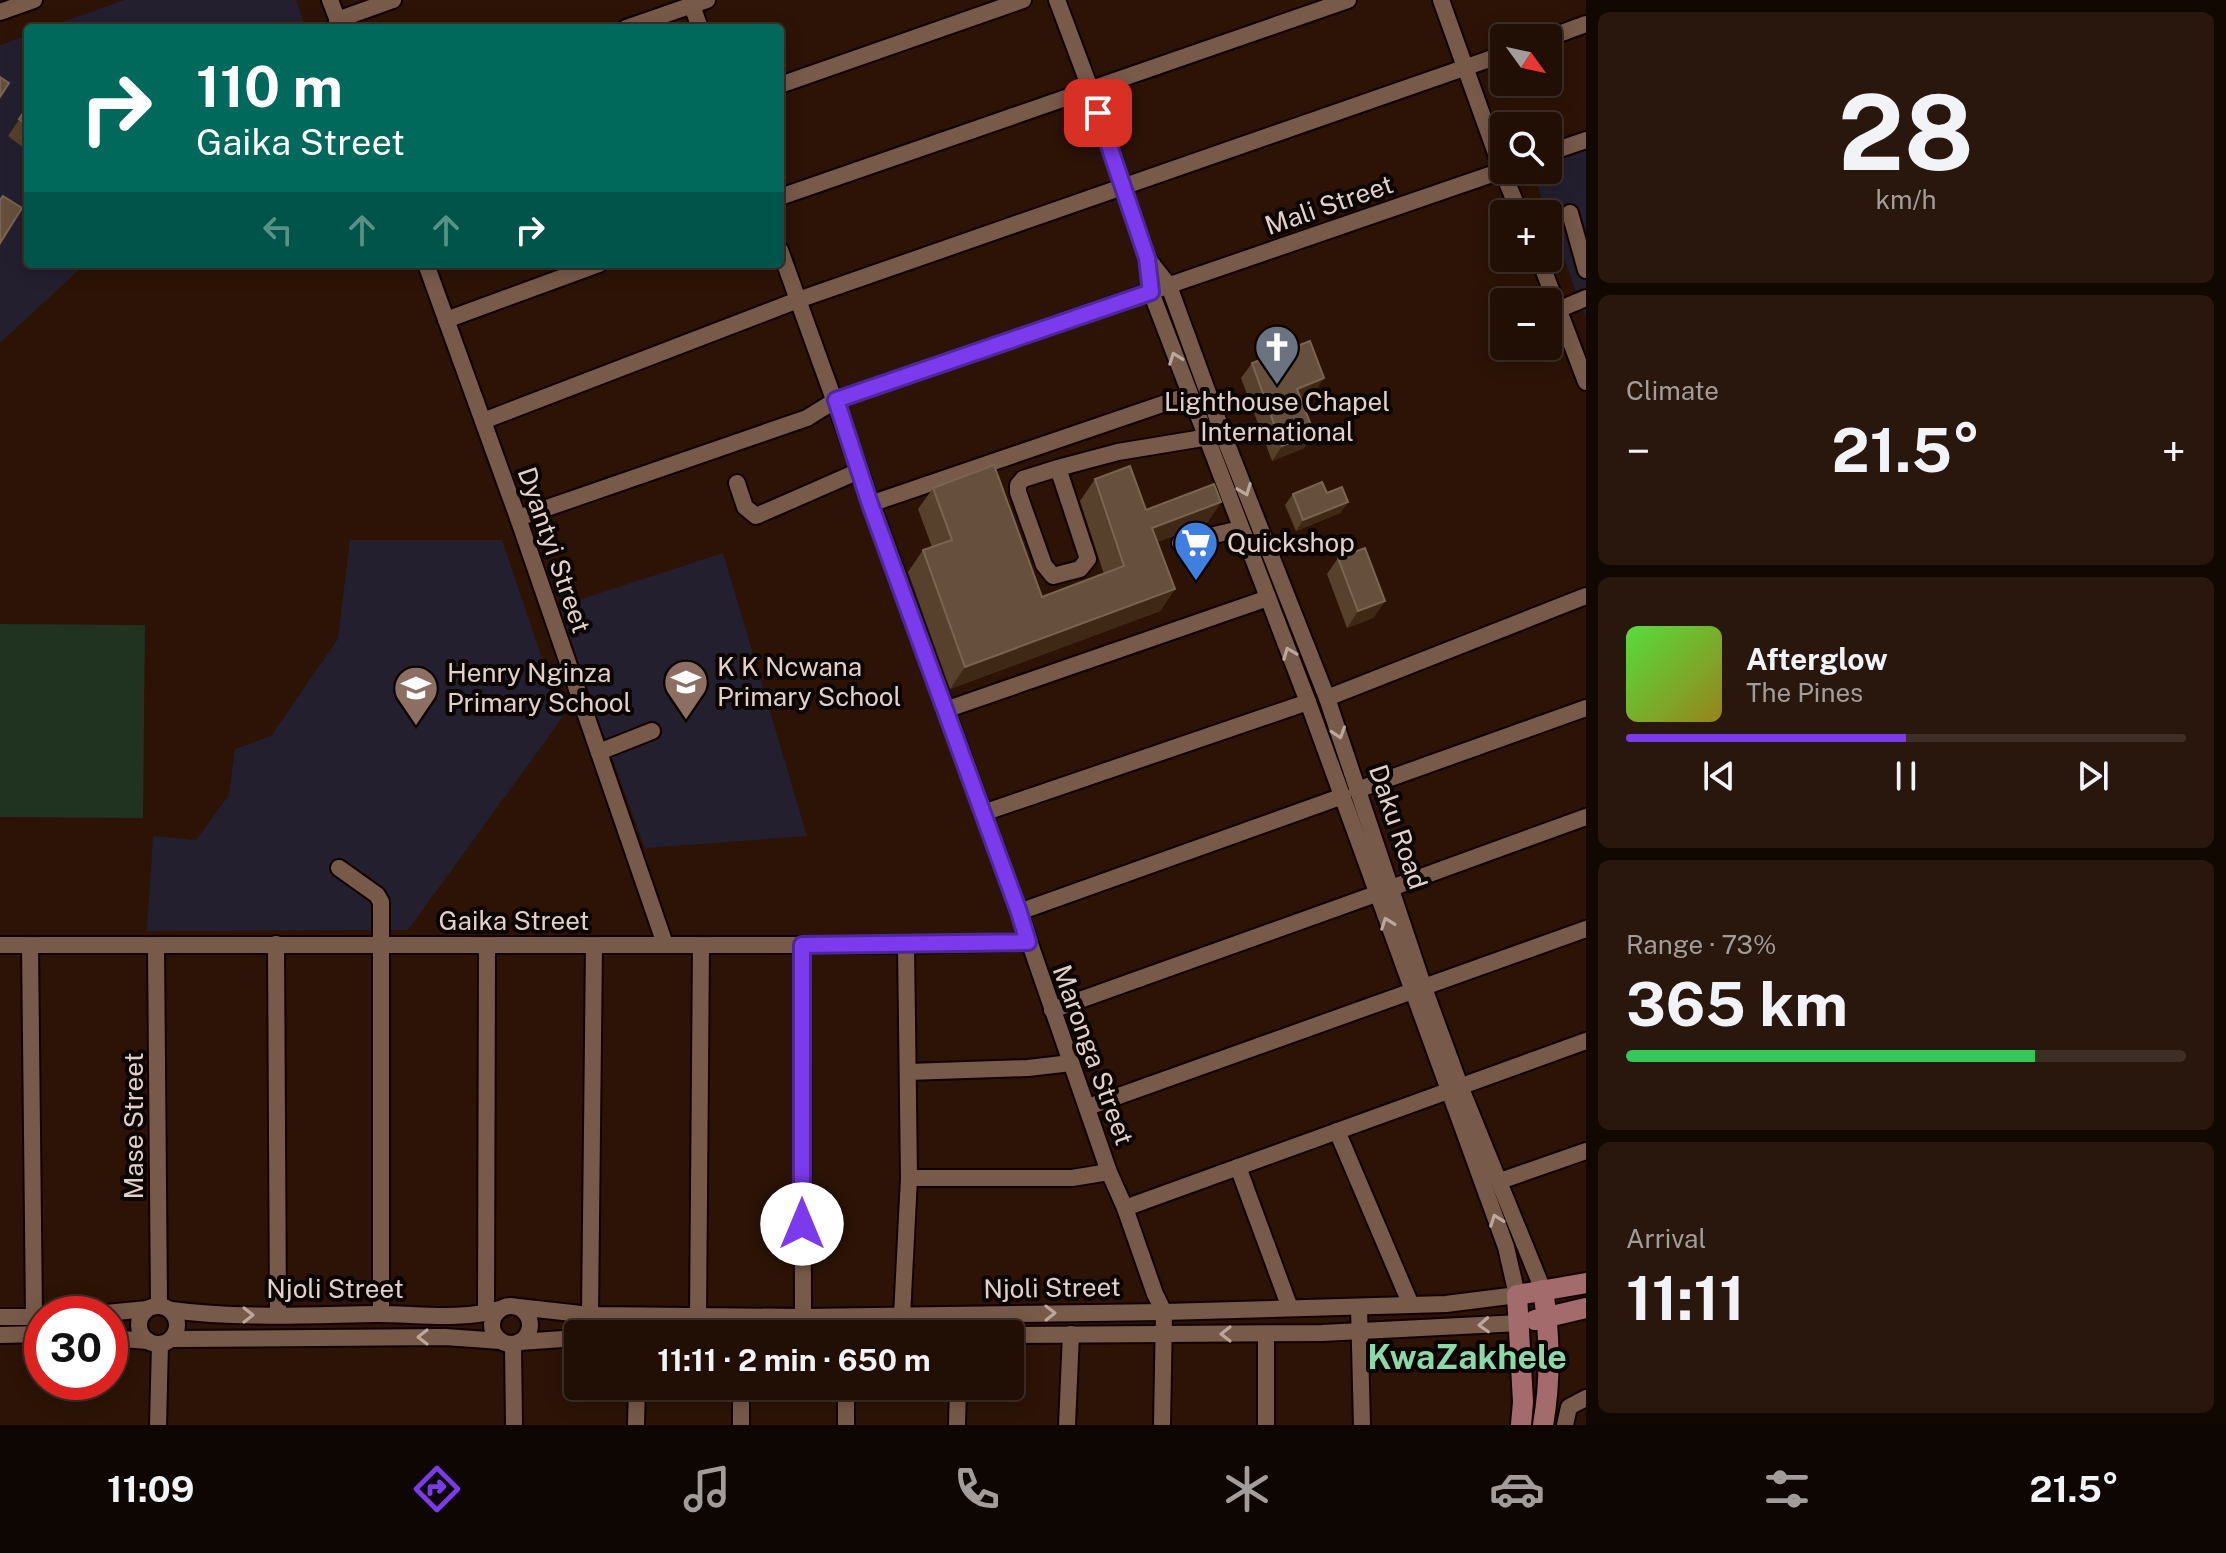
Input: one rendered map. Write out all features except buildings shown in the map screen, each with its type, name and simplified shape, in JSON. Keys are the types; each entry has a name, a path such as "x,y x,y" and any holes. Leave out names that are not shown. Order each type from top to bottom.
{"main road":[{"name":"Njoli Street","path":"1517,1295 1586,1283"},
{"name":"Daku Road","path":"1543,1290 1549,1389 1543,1425"},
{"name":"Daku Road","path":"1517,1295 1523,1402 1521,1425"},
{"name":"Njoli Street","path":"1520,1323 1586,1308"}],"street":[{"path":"0,12 34,0"},
{"path":"330,0 338,24 393,0"},
{"path":"784,84 1023,0"},
{"name":"Daku Road","path":"1057,0 1147,258 1151,292 1189,395 1215,436 1327,698 1350,793 1454,1088 1506,1247 1517,1295"},
{"path":"784,196 1348,0"},
{"path":"1441,0 1490,136"},
{"path":"637,24 696,2 699,24"},
{"path":"1562,33 1586,24"},
{"path":"483,421 798,300 1490,59"},
{"path":"1562,148 1586,140"},
{"name":"Mali Street","path":"518,518 807,418 836,400 1490,175"},
{"path":"1570,213 1586,270"},
{"name":"Daku Road","path":"1147,258 1169,286 1240,529 1308,702 1350,793"},
{"name":"Maronga Street","path":"784,261 1019,912 1109,1172 1164,1312 1162,1425"},
{"name":"Dyantyi Street","path":"427,268 518,518 665,944"},
{"path":"446,320 588,268"},
{"path":"1562,308 1586,298"},
{"path":"1562,315 1586,382"},
{"path":"870,504 1189,395"},
{"path":"1058,468 1088,559 1080,569 1053,576 1044,565 1017,488 1023,479 1058,468 1118,452 1215,436"},
{"path":"737,483 745,507 756,516 859,471"},
{"path":"1180,543 1240,529"},
{"path":"1327,698 1586,596"},
{"path":"945,710 1268,598"},
{"path":"983,813 1308,702"},
{"path":"1019,912 1586,708"},
{"path":"599,752 652,731"},
{"path":"1052,1010 1586,817"},
{"path":"339,868 381,902 381,1314"},
{"path":"1088,1107 1586,929"},
{"name":"Gaika Street","path":"0,945 906,945 1028,942"},
{"path":"276,944 278,1315"},
{"path":"30,945 38,1296"},
{"path":"487,945 492,1325 496,1337 511,1343 528,1334 530,1322 524,1310 506,1306 493,1311"},
{"path":"590,1315 594,945"},
{"path":"698,1316 701,945"},
{"path":"802,945 803,1317"},
{"path":"902,1316 909,1178 906,945"},
{"name":"Mase Street","path":"156,946 159,1308"},
{"path":"1125,1208 1586,1041"},
{"path":"908,1072 1040,1068 1071,1063"},
{"name":"Daku Road","path":"1454,1088 1500,1181 1543,1290"},
{"path":"1337,1131 1411,1305"},
{"path":"1500,1181 1586,1151"},
{"path":"1238,1167 1290,1308"},
{"path":"909,1178 1062,1178 1109,1172"},
{"name":"Njoli Street","path":"518,1307 590,1315 902,1316 1359,1307 1446,1304 1517,1295"},
{"path":"1359,1307 1362,1425"},
{"path":"158,1425 160,1341 177,1327 159,1308 139,1319 138,1325 143,1337 160,1341"},
{"name":"Njoli Street","path":"128,1311 159,1308 212,1315 493,1311"},
{"path":"0,1317 24,1317"},
{"name":"Njoli Street","path":"1024,1335 1266,1334 1520,1323"},
{"path":"0,1335 24,1334"},
{"path":"1067,1425 1071,1334"},
{"path":"1266,1334 1266,1425"},
{"name":"Njoli Street","path":"128,1339 160,1341 230,1336 445,1337 511,1343 564,1339"},
{"path":"511,1343 514,1425"},
{"path":"636,1425 637,1400"},
{"path":"741,1400 741,1425"},
{"path":"846,1400 846,1425"},
{"path":"957,1425 958,1400"},
{"path":"1565,1425 1569,1407 1584,1400"}],"shaded area":[{"path":"124,0 296,0 305,24 57,24"},
{"path":"24,36 24,268 81,268 0,343 0,45"},
{"path":"1586,145 1586,318 1562,253 1562,200 1542,200 1537,184 1562,184 1562,153"},
{"name":"Henry Nginza Primary School","path":"350,540 502,540 562,718 408,930 147,931 153,836 196,840 229,795 235,749 271,736 338,639"},
{"name":"K K Ncwana Primary School","path":"723,553 807,836 645,848 557,607"}],"green space":[{"path":"0,624 145,625 143,818 0,817"}],"place":[{"name":"Lighthouse Chapel International","path":"1277,386"},
{"name":"Quickshop","path":"1196,582"},
{"name":"K K Ncwana Primary School","path":"686,721"},
{"name":"Henry Nginza Primary School","path":"416,727"}],"district":[{"name":"KwaZakhele","path":"1467,1357"}],"route":[{"path":"802,1224 802,945 1028,942 870,504 836,400 1151,292 1147,258 1098,113"}]}
